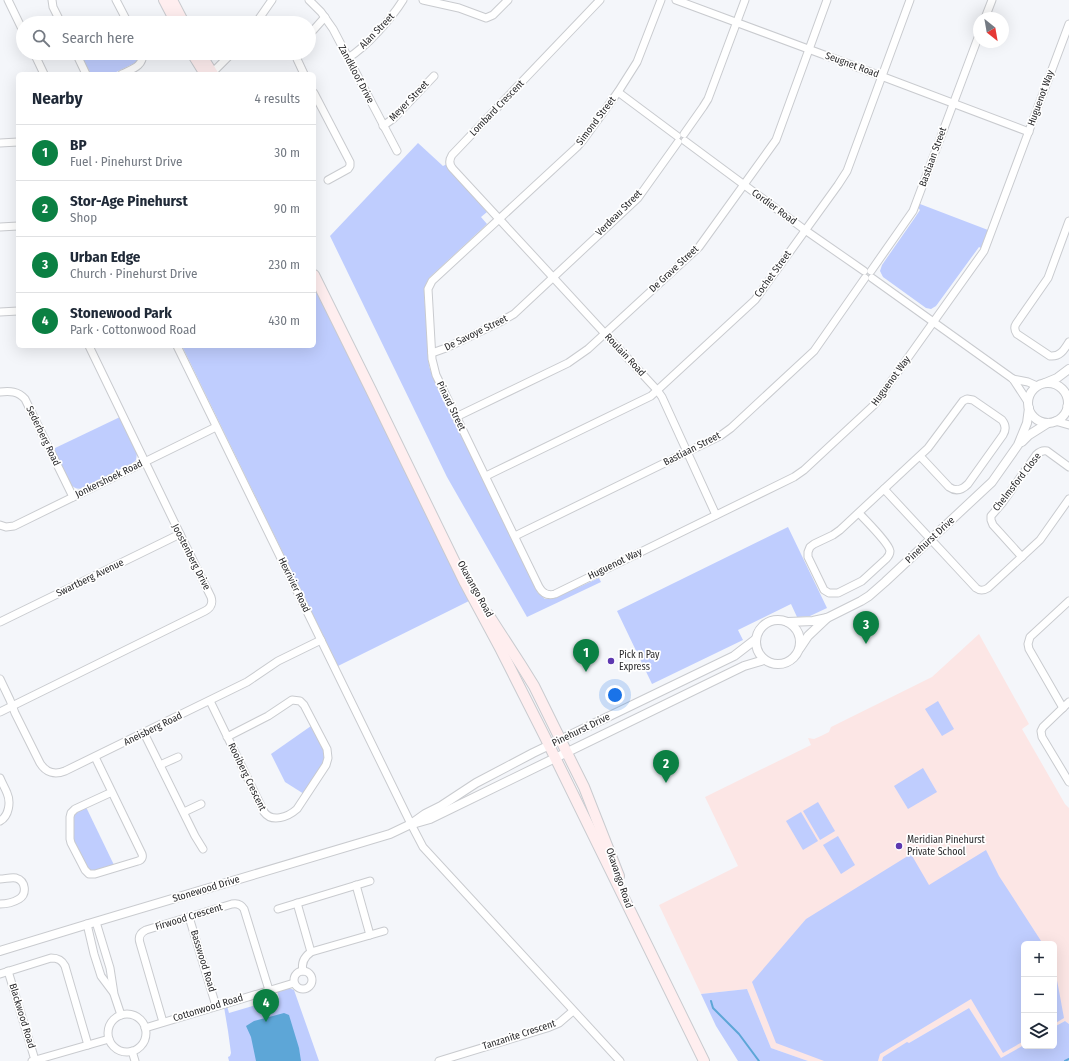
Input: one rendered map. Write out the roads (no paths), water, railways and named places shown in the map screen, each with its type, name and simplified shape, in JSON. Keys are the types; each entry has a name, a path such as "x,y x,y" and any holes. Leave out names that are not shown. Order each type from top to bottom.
{"main road":[{"path":"164,0 172,16"},
{"path":"172,0 180,16"},
{"path":"198,60 208,72"},
{"path":"203,60 209,72"},
{"name":"Okavango Road","path":"316,270 462,565 485,609 534,686 567,752 584,787 617,869 631,913"},
{"name":"Okavango Road","path":"316,279 465,583 501,650 704,1061"}],"street":[{"path":"8,0 16,17"},
{"path":"52,0 53,7 58,16"},
{"path":"116,0 124,16"},
{"path":"261,16 272,0"},
{"name":"Zandkloof Drive","path":"309,0 325,17 333,30 397,152"},
{"name":"Alan Street","path":"348,58 361,48 384,25 397,10 403,0"},
{"path":"424,0 459,8 488,18 495,14 508,0"},
{"name":"Lombard Crescent","path":"499,219 451,167 451,157 600,0"},
{"name":"Simond Street","path":"499,219 580,144 618,92 637,62 660,0"},
{"name":"Seugnet Road","path":"676,0 1029,132"},
{"name":"Verdeau Street","path":"552,277 638,198 681,138 708,99 745,0"},
{"name":"De Grave Street","path":"456,417 573,360 588,349 699,247 776,140 827,0"},
{"name":"Cochet Street","path":"486,476 650,396 755,300 847,171 910,0"},
{"path":"987,12 992,0"},
{"path":"316,27 325,17"},
{"name":"Huguenot Way","path":"555,594 788,481 804,470 875,404 986,247 1069,24"},
{"name":"Bastiaan Street","path":"515,536 720,436 731,428 814,351 913,212 974,48"},
{"path":"37,60 43,72"},
{"path":"79,60 85,72"},
{"path":"126,72 136,67 142,60"},
{"path":"212,72 225,60"},
{"path":"297,60 303,72"},
{"name":"Meyer Street","path":"383,126 394,118 434,76"},
{"name":"Cordier Road","path":"618,92 805,230 1013,379 1040,385"},
{"path":"316,98 350,162 348,169 328,180"},
{"path":"0,143 16,142"},
{"name":"Roulain Road","path":"499,219 657,390 662,397 716,515"},
{"name":"Pinard Street","path":"499,219 430,283 428,293 433,364 436,375 456,417 541,590 549,595 555,594"},
{"path":"1068,224 1048,278 1016,324 1015,329 1017,334 1050,356 1059,355 1069,342"},
{"path":"0,227 16,226"},
{"name":"De Savoye Street","path":"432,354 514,314 552,277"},
{"path":"0,312 16,311"},
{"name":"Joostenberg Drive","path":"12,706 205,611 210,608 212,602 211,597 90,348"},
{"name":"Hexrivier Road","path":"178,348 423,847 620,1061"},
{"path":"1069,369 1057,378 1040,385 1032,391 1029,396 1028,405 1032,414 1042,422 1069,425"},
{"name":"Cordier Road","path":"1013,379 1028,405"},
{"path":"1040,385 1049,383 1055,384 1065,393 1067,399 1068,407 1065,412 1061,418 1052,422"},
{"path":"1066,396 1069,386"},
{"name":"Sederberg Road","path":"0,392 14,392 20,394 25,399 73,497"},
{"path":"859,513 887,543 890,550 889,555 862,581 838,593 829,593 824,590 808,557 809,549 814,544 840,530 920,456 928,448 965,400 973,400 1002,420 1004,423 1005,428 1003,435 968,484 959,490 954,490 948,487 920,456"},
{"name":"Pinehurst Drive","path":"1018,445 1027,423 1028,405"},
{"name":"Pinehurst Drive","path":"799,649 809,634 827,618 869,596 988,486 1018,445 1029,435 1052,422"},
{"name":"Jonkershoek Road","path":"0,525 6,527 14,526 216,427"},
{"name":"Chelmsford Close","path":"1022,557 993,525 991,516 1036,455 1040,452 1047,451 1069,466"},
{"path":"884,489 976,588 980,590 988,588 1040,540 1069,499"},
{"name":"Swartberg Avenue","path":"0,622 180,534"},
{"path":"1063,708 1029,649 1028,644 1030,637 1069,601"},
{"name":"Pinehurst Drive","path":"788,622 803,622 827,618"},
{"path":"774,620 781,620 788,622 794,627 800,641 799,649 796,655 791,660 777,664 764,660 756,647 756,640 762,627 774,620"},
{"name":"Aneisberg Road","path":"12,706 40,763 45,770 53,773 61,773 210,701 247,682 278,661 321,640"},
{"name":"Pinehurst Drive","path":"533,753 734,656 756,640"},
{"name":"Pinehurst Drive","path":"539,766 744,666 764,660"},
{"path":"0,679 12,706 0,712"},
{"name":"Rooiberg Crescent","path":"210,701 227,737 264,812 267,816 278,818 292,814 297,809 326,764 328,758 327,749 304,705 298,700 290,701 268,716 227,737"},
{"path":"1069,702 1045,725 1042,730 1042,737 1069,782"},
{"path":"144,733 203,850"},
{"name":"Stonewood Drive","path":"0,951 390,834 411,824 476,783 533,753"},
{"path":"95,757 112,792 143,856 138,861 95,874 89,874 83,868 71,843 70,815 73,810 112,792"},
{"path":"160,766 178,757"},
{"name":"Stonewood Drive","path":"411,824 430,819 539,766"},
{"path":"0,778 7,793 8,813 5,818 0,821"},
{"path":"184,812 201,804"},
{"path":"0,880 13,878 17,879 22,882 24,888 21,898 0,904"},
{"path":"278,909 370,881"},
{"path":"356,885 370,935"},
{"path":"297,903 311,952"},
{"name":"Firwood Crescent","path":"163,1022 140,943 139,938 141,933 146,930 232,904 238,904 244,909 269,990"},
{"name":"Basswood Road","path":"189,917 216,1006"},
{"path":"96,922 110,968 114,994 121,1015"},
{"path":"87,924 101,976 114,994"},
{"path":"294,983 294,979 297,974 303,971 302,967 305,957 311,952 384,930"},
{"path":"0,974 51,958 57,958 62,961 65,966 88,1045"},
{"name":"Blackwood Road","path":"8,971 34,1061"},
{"name":"Cottonwood Road","path":"145,1028 294,983 297,987 303,989 308,987 311,979 310,976 303,971"},
{"name":"Tanzanite Crescent","path":"439,1061 547,1028 559,1023 573,1011"},
{"path":"126,1014 136,1016 140,1019 145,1028 144,1042 132,1052 118,1050 109,1039 108,1034 110,1024 121,1015 126,1014"},
{"path":"34,1061 109,1039"},
{"path":"132,1052 135,1061"}],"waterway":[{"path":"711,1001 713,1008 739,1034 759,1061"},
{"path":"1065,1061 1069,1059"}],"place":[{"name":"Urban Edge","path":"866,644"},
{"name":"Pick n Pay Express","path":"611,661"},
{"name":"BP","path":"586,672"},
{"name":"Stor-Age Pinehurst","path":"666,783"},
{"name":"Meridian Pinehurst Private School","path":"899,846"},
{"name":"Stonewood Park","path":"266,1022"}]}
